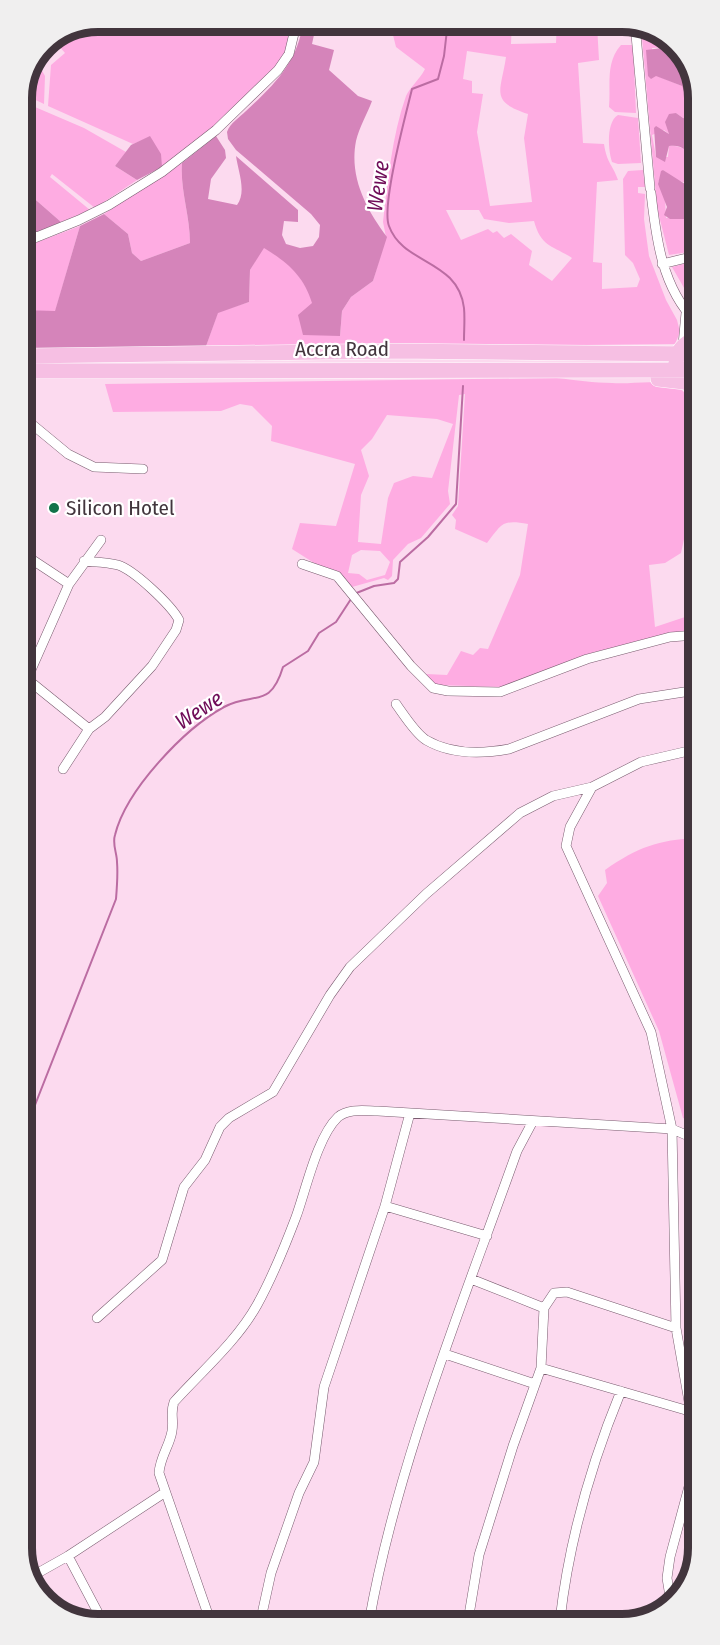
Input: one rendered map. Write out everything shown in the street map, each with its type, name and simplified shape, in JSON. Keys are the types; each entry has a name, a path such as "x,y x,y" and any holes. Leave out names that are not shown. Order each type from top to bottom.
{"highway":[{"name":"Accra Road","path":"32,356 394,351 656,353 688,348"},
{"path":"559,370 611,379 670,379 680,377 688,348"},
{"name":"Accra Road","path":"32,371 559,370 680,377"}],"street":[{"path":"32,239 79,220 129,193 162,172 216,130 278,70 289,54 294,32"},
{"path":"636,33 651,191 662,264 686,313 688,348"},
{"path":"32,234 35,238"},
{"path":"662,264 688,258"},
{"path":"32,424 68,454 94,467 143,469"},
{"path":"32,667 69,584 101,540"},
{"path":"32,560 69,584"},
{"path":"63,769 89,729 105,717 152,666 176,630 178,620 165,602 130,571 118,565 84,561"},
{"path":"302,564 337,576 411,666 433,688 448,691 501,692 587,659 670,638 688,636"},
{"path":"32,688 89,729"},
{"path":"396,704 424,740 452,750 488,753 509,749 639,699 688,691"},
{"path":"97,1318 162,1260 184,1187 205,1160 220,1127 229,1118 273,1092 330,994 350,967 426,894 519,813 553,796 592,787 641,762 688,751"},
{"path":"592,787 570,827 566,846 651,1032 672,1129 676,1328 688,1405"},
{"path":"207,1613 159,1473 160,1461 172,1431 170,1413 174,1402 245,1323 257,1305 295,1220 329,1130 339,1116 352,1110 410,1113 672,1129 688,1136"},
{"path":"262,1613 271,1573 299,1493 314,1462 324,1387 385,1206 410,1113"},
{"path":"370,1614 376,1582 420,1427 517,1151 533,1121"},
{"path":"385,1206 486,1236"},
{"path":"471,1280 543,1308"},
{"path":"469,1614 479,1555 541,1368 543,1308 554,1293 560,1291 676,1328"},
{"path":"445,1354 535,1384"},
{"path":"541,1368 688,1411"},
{"path":"561,1614 566,1568 587,1489 604,1431 621,1391"},
{"path":"669,1594 667,1578 670,1557 688,1490"},
{"path":"37,1574 68,1556 164,1492"},
{"path":"68,1556 98,1613"}],"shaded area":[{"path":"291,32 288,49 271,72 212,128 162,167 150,137 133,144 48,106 51,65 65,53 58,45 84,33"},
{"path":"301,32 315,32 312,44 334,50 329,70 358,96 372,101 356,141 355,167 366,204 387,237 373,281 351,297 342,311 340,336 303,335 298,315 312,303 309,293 294,271 264,248 250,270 249,302 218,313 205,349 32,348 32,310 55,311 80,226 104,214 128,234 132,253 141,261 190,243 182,183 182,163 216,136 225,150 226,158 211,179 208,199 237,205 242,188 236,156 298,210 298,222 284,221 282,235 286,244 300,248 313,246 319,237 320,225 311,214 236,150 228,139 227,132 284,71"},
{"path":"395,32 512,32 511,44 556,43 556,32 597,32 599,60 578,63 583,143 604,144 618,180 597,182 593,262 602,263 602,289 637,287 640,279 633,263 625,255 623,179 628,171 643,170 645,187 638,187 638,193 645,194 644,219 649,256 666,300 677,320 680,332 675,344 205,349 218,312 249,302 250,270 263,247 289,263 308,289 313,303 340,336 342,311 351,297 373,281 386,237 383,222 397,126 406,96 425,69 396,47 393,35","holes":["467,51 506,57 500,94 507,105 528,114 524,138 532,202 490,206 477,132 483,94 472,93 472,81 463,79","446,210 479,210 484,219 509,223 534,221 544,241 572,258 552,281 529,265 532,251 511,234 504,238 497,231 493,233 488,229 461,240"]},
{"path":"642,35 656,40 666,48 652,48 655,75 682,86 688,102 688,119 676,113 668,128 669,134 664,130 652,135 656,157 668,157 669,146 682,148 688,153 688,182 674,178 663,170 658,183 665,196 666,218 688,215 688,252 669,255 657,208"},
{"path":"621,45 633,45 636,113 615,112 609,107 611,67"},
{"path":"666,48 675,57 685,76 688,102 682,86 656,76 651,79 648,76 646,50"},
{"path":"40,67 45,76 44,104 32,98 33,84"},
{"path":"32,106 84,128 126,152 115,166 137,180 95,208 52,174 50,177 90,210 61,222 32,197"},
{"path":"676,113 688,119 686,140 688,152 678,146 669,146 665,162 656,157 654,128 656,126 669,134 665,122 669,114"},
{"path":"618,115 638,118 641,163 612,162 609,144 610,130 611,124"},
{"path":"150,136 161,154 162,167 137,180 115,166 131,145"},
{"path":"182,163 182,183 190,243 141,261 132,253 128,234 104,214"},
{"path":"663,170 685,184 688,182 688,219 670,219 664,215 667,207 658,184"},
{"path":"32,197 61,222 35,233 32,230"},
{"path":"80,226 55,312 32,311 32,244"},
{"path":"688,263 688,295 672,267"},
{"path":"557,378 605,383 656,382 672,385 680,389 688,399 688,517 681,553 665,563 649,565 655,627 688,616 688,633 594,652 504,687 435,685 426,674 447,675 461,651 473,655 480,648 488,649 520,575 528,524 513,522 503,524 487,543 455,529 456,520 452,515 458,506 465,394 459,395 448,491 450,504 421,538 408,544 393,560 392,576 388,580 384,578 352,587 292,549 300,523 336,526 355,464 271,441 272,426 252,406 240,404 221,411 113,412 105,384","holes":["387,415 437,419 453,424 432,478 413,476 394,483 388,498 381,544 358,542 361,495 369,476 361,450 372,439","361,550 380,551 390,562 385,575 367,580 359,574 348,573 352,555"]},
{"path":"688,839 688,1120 683,1118 659,1031 598,896 607,883 605,870 638,850"}],"waterway":[{"name":"Wewe","path":"447,32 438,79 412,89 395,159 387,215 389,226 396,239 452,280 460,292 464,308 464,340"},
{"name":"Wewe","path":"354,594 374,586 394,583 398,579 400,562 428,537 456,504 463,386"},
{"name":"Wewe","path":"32,1113 116,899 117,859 114,838 121,817 131,799 159,762 208,717 234,702 260,697 272,689 283,667 308,651 319,633 336,622 351,599"}],"place":[{"name":"Silicon Hotel","path":"54,508"}]}
